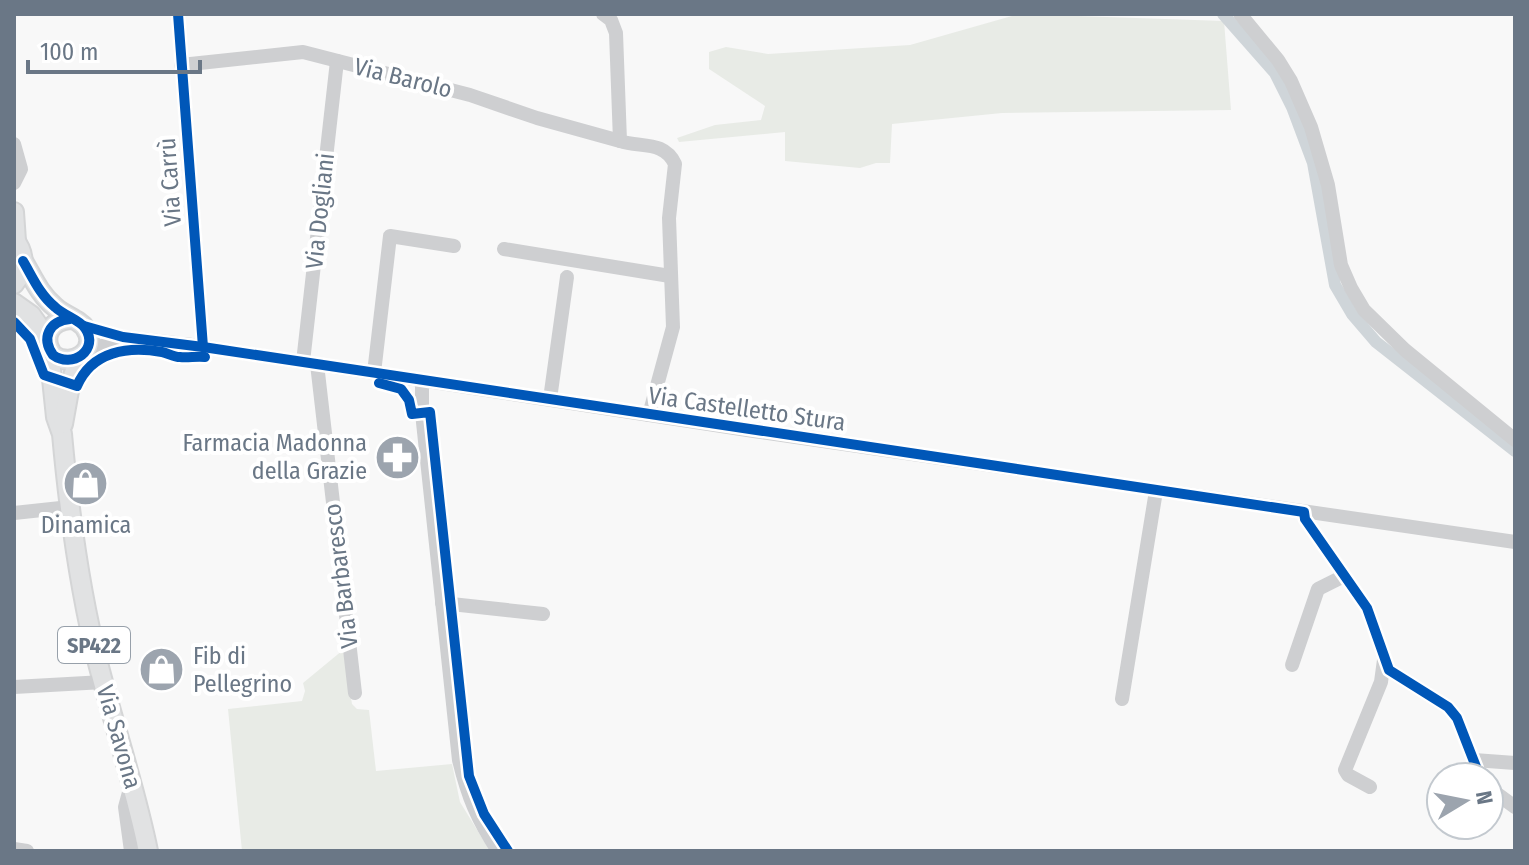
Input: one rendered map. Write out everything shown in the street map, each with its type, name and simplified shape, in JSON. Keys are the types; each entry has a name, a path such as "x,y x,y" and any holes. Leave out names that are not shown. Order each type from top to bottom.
{"main road":[{"path":"14,212 15,240 41,293 77,323"},
{"path":"14,284 23,261"},
{"path":"14,303 31,315 59,359 73,361 82,356"},
{"path":"48,344 48,331 57,322 77,323"},
{"name":"SP422","path":"77,323 89,340 82,356"},
{"name":"Via Savona","path":"48,344 86,611 133,781 148,851"},
{"name":"Via Savona","path":"62,434 70,385 82,356"}],"street":[{"name":"Via Carrù","path":"178,14 203,347"},
{"path":"603,14 611,20 616,33 620,141"},
{"path":"1240,14 1278,60 1311,127 1328,185 1341,265 1364,310 1405,350 1515,440"},
{"name":"Via Barolo","path":"181,65 303,52 470,95 620,141 657,147 671,156 675,164 669,218 673,327 649,415"},
{"name":"Via Dogliani","path":"310,363 337,61"},
{"path":"14,144 21,169 14,183"},
{"path":"374,373 390,236 454,246"},
{"path":"504,249 670,276"},
{"path":"550,399 567,277"},
{"name":"Via Castelletto Stura","path":"77,323 123,337 1515,542"},
{"path":"82,356 123,337"},
{"name":"Via Barbaresco","path":"310,363 355,693"},
{"path":"422,380 422,413 459,760 478,822 498,851"},
{"path":"1122,699 1156,491"},
{"path":"14,513 70,507"},
{"path":"1304,512 1305,519 1367,608 1389,670 1448,707 1457,718 1474,760 1515,763"},
{"path":"1292,665 1318,589 1344,576"},
{"path":"442,603 543,614"},
{"path":"1370,787 1348,775 1345,770 1381,682 1384,659"},
{"path":"14,687 104,682"},
{"path":"131,851 125,807 133,781"},
{"path":"14,849 27,851"}],"shaded area":[{"path":"1019,14 1224,21 1231,110 1002,113 892,124 890,163 860,168 785,161 785,132 679,142 677,138 715,125 761,120 765,106 709,69 709,52 726,47 768,54 910,45"},
{"path":"343,650 352,704 357,709 369,710 376,771 452,764 460,802 490,851 242,851 228,709 302,701 305,691 303,683"}],"waterway":[{"path":"1223,14 1275,73 1292,107 1313,163 1335,285 1352,314 1376,342 1515,451"}],"cycle path":[{"path":"178,14 203,347"},
{"path":"23,261 45,297 58,310 83,325 89,336 89,343 82,355 68,360 60,359 49,349 49,331 57,323 70,319"},
{"path":"14,322 30,339 44,375 77,386 92,365 102,358 124,351 149,350 177,357 205,357"},
{"path":"84,326 123,337 1304,512 1305,519 1367,608 1389,670 1448,707 1457,718 1474,761"},
{"path":"379,383 401,389 409,400 412,414 430,412 469,776 484,814 508,851"}],"place":[{"name":"Farmacia Madonna della Grazie","path":"398,457"},
{"name":"Dinamica","path":"86,483"},
{"name":"Fib di Pellegrino","path":"162,670"}]}
